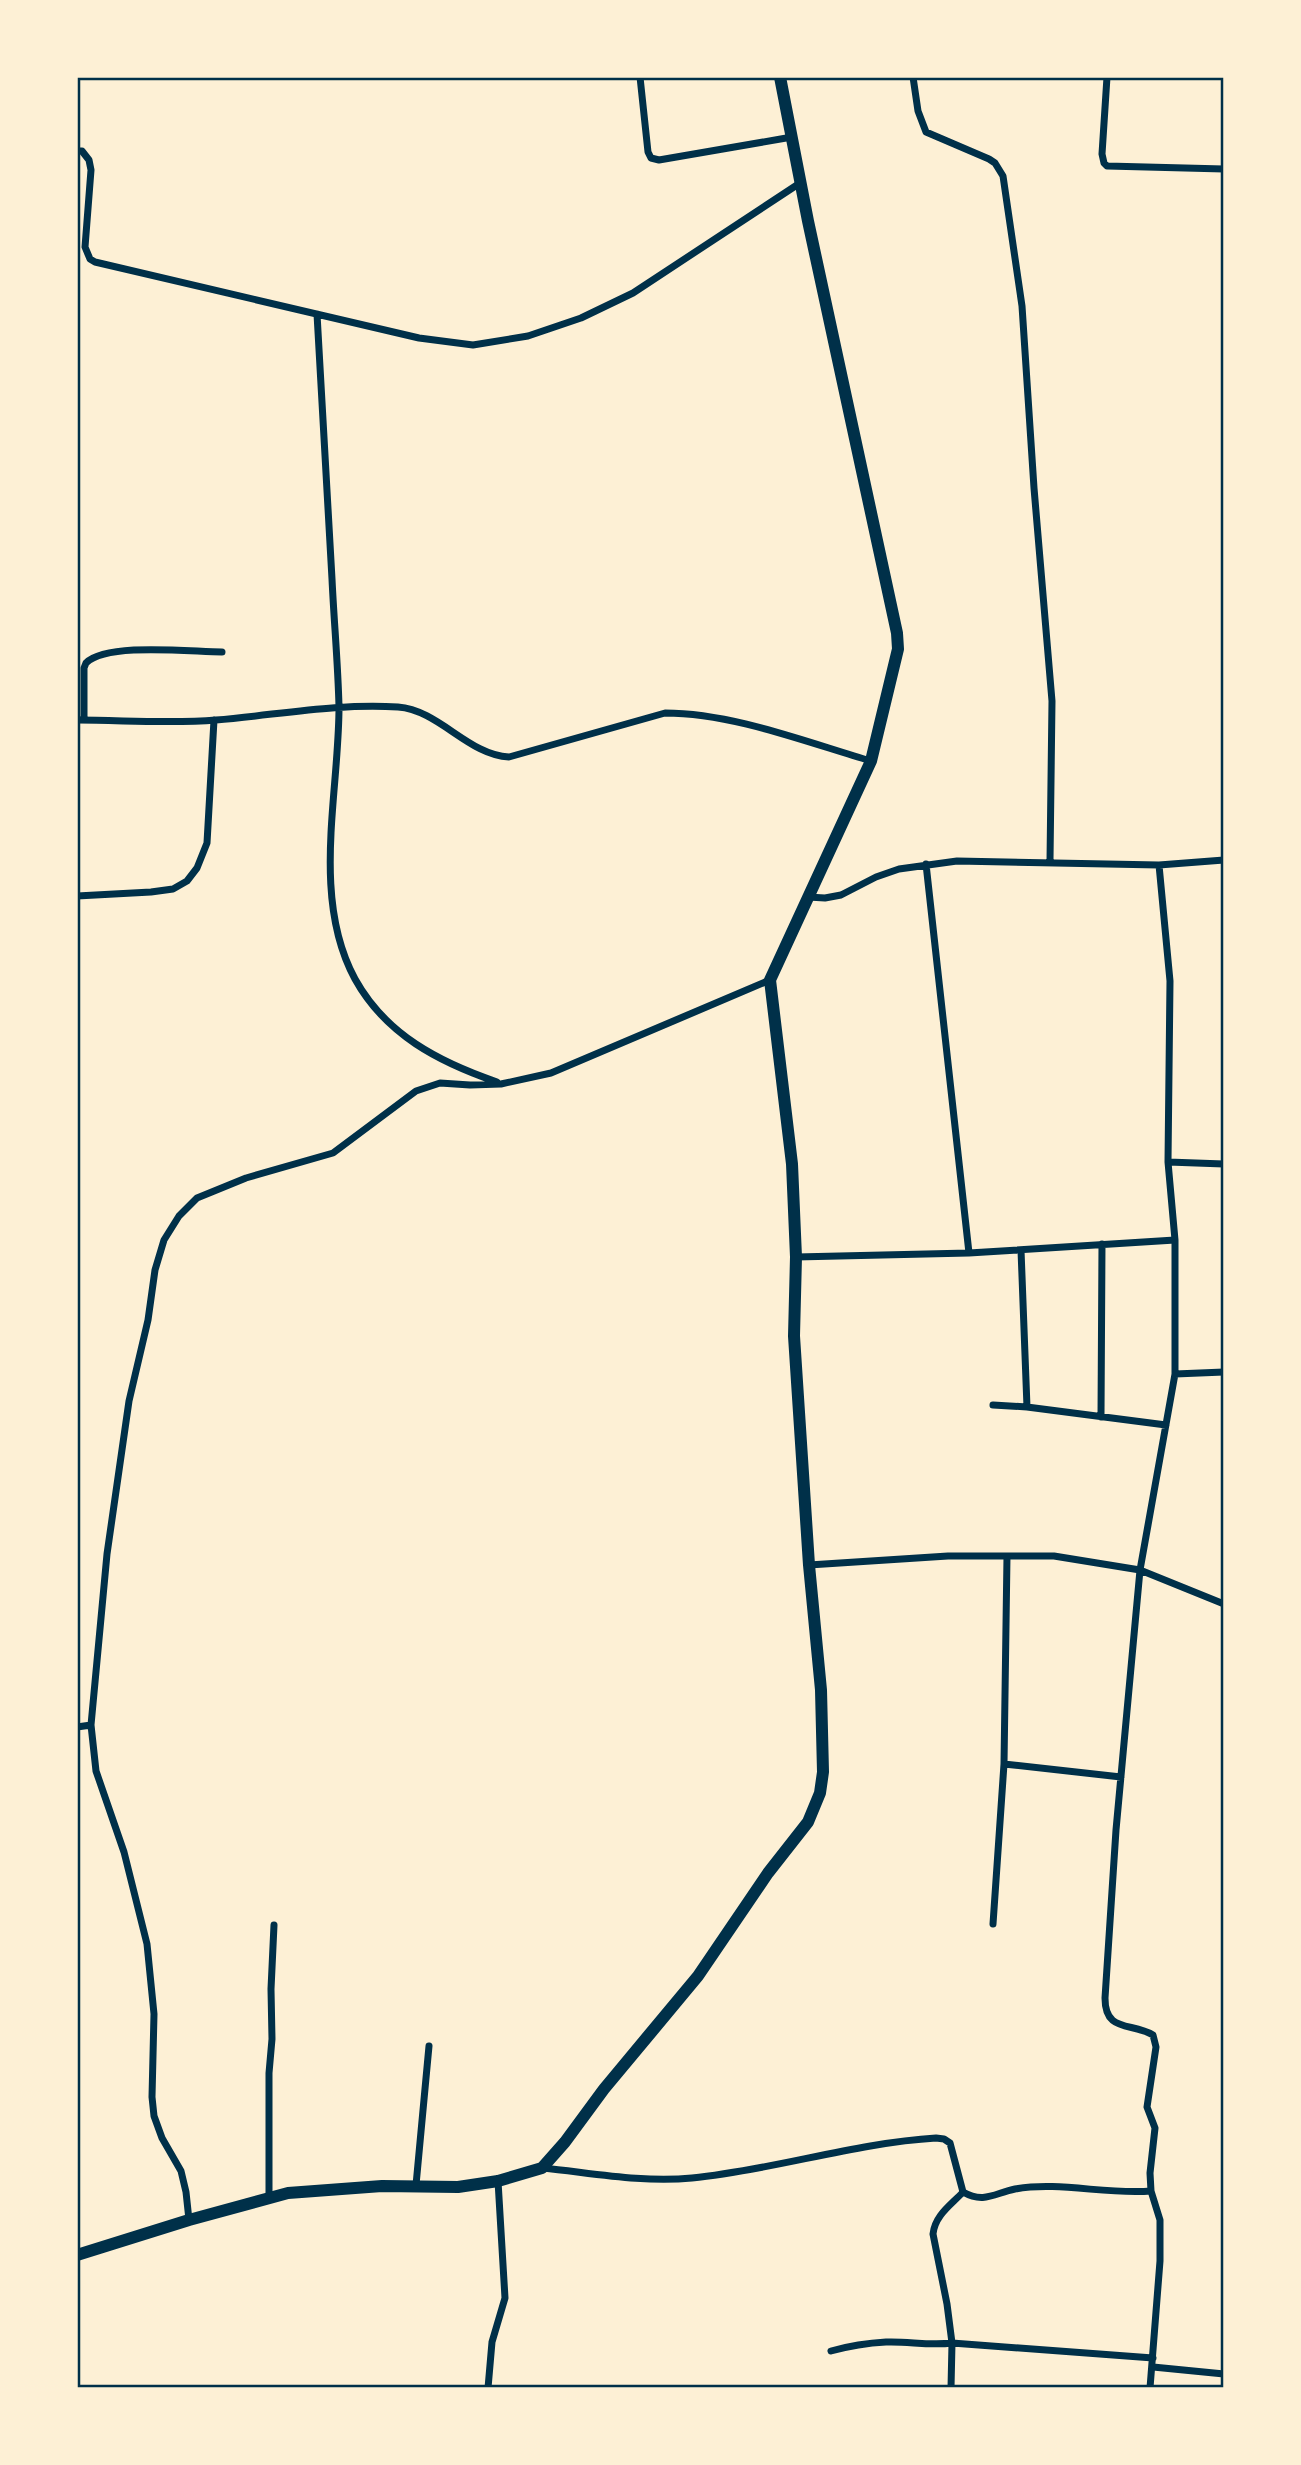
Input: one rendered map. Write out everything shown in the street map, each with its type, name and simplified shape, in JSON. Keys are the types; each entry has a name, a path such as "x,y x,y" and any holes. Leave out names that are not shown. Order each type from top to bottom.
{"street":[{"path":"640,77 648,152 651,158 659,160 792,137"},
{"path":"542,2168 565,2142 604,2088 698,1976 737,1923 768,1873 808,1822 820,1793 823,1752 821,1690 809,1565 794,1336 796,1257 792,1164 771,980 871,761 898,649 897,633 800,183 780,77"},
{"path":"913,77 918,111 926,132 989,159 1003,176 1022,306 1052,701 1050,862"},
{"path":"1107,77 1102,154 1107,166 1224,169"},
{"path":"77,151 82,151 89,160 91,170 85,247 90,259 95,262 419,338 473,345 528,336 581,318 633,293 800,183"},
{"path":"317,314 339,707 331,858 335,919 342,947 355,979 381,1016 415,1045 457,1068 501,1084"},
{"path":"222,652 129,650 97,655 86,663 80,720 214,720 339,707 401,708 414,711 500,756 519,755 665,713 691,713 753,727 871,761"},
{"path":"77,896 173,889 187,881 197,868 207,844 214,720"},
{"path":"808,897 841,895 876,877 899,869 957,861 1159,865 1224,860"},
{"path":"926,864 969,1253"},
{"path":"1150,2388 1160,2261 1160,2220 1151,2191 1150,2161 1156,2136 1147,2107 1156,2047 1155,2039 1145,2031 1115,2023 1105,2009 1121,1777 1140,1570 1175,1374 1175,1240 1168,1162 1170,981 1159,865"},
{"path":"189,2220 181,2171 162,2138 154,2116 154,2014 147,1944 124,1852 96,1771 91,1725 107,1554 129,1401 148,1320 155,1270 164,1240 179,1216 197,1198 225,1186 332,1153 416,1091 440,1083 470,1086 501,1084 551,1073 771,980"},
{"path":"1168,1162 1224,1164"},
{"path":"796,1257 969,1253 1175,1240"},
{"path":"1101,1417 1102,1244"},
{"path":"1021,1250 1027,1407"},
{"path":"1175,1374 1224,1372"},
{"path":"993,1405 1166,1425"},
{"path":"809,1565 948,1556 1054,1556 1140,1570 1224,1604"},
{"path":"993,1924 1004,1764 1007,1556"},
{"path":"77,1727 91,1725"},
{"path":"1004,1764 1121,1777"},
{"path":"269,2197 269,2073 274,1925"},
{"path":"416,2185 429,2046"},
{"path":"77,2255 269,2197 320,2189 416,2185 458,2187 498,2181 542,2168 644,2179 683,2179 923,2139 944,2139 950,2143 963,2192"},
{"path":"488,2388 492,2342 505,2298 498,2181"},
{"path":"963,2192 979,2199 1015,2189 1037,2187 1114,2192 1151,2191"},
{"path":"951,2388 952,2343 933,2234 938,2217 963,2192"},
{"path":"831,2351 857,2344 952,2343 1153,2362 1224,2374"}]}
